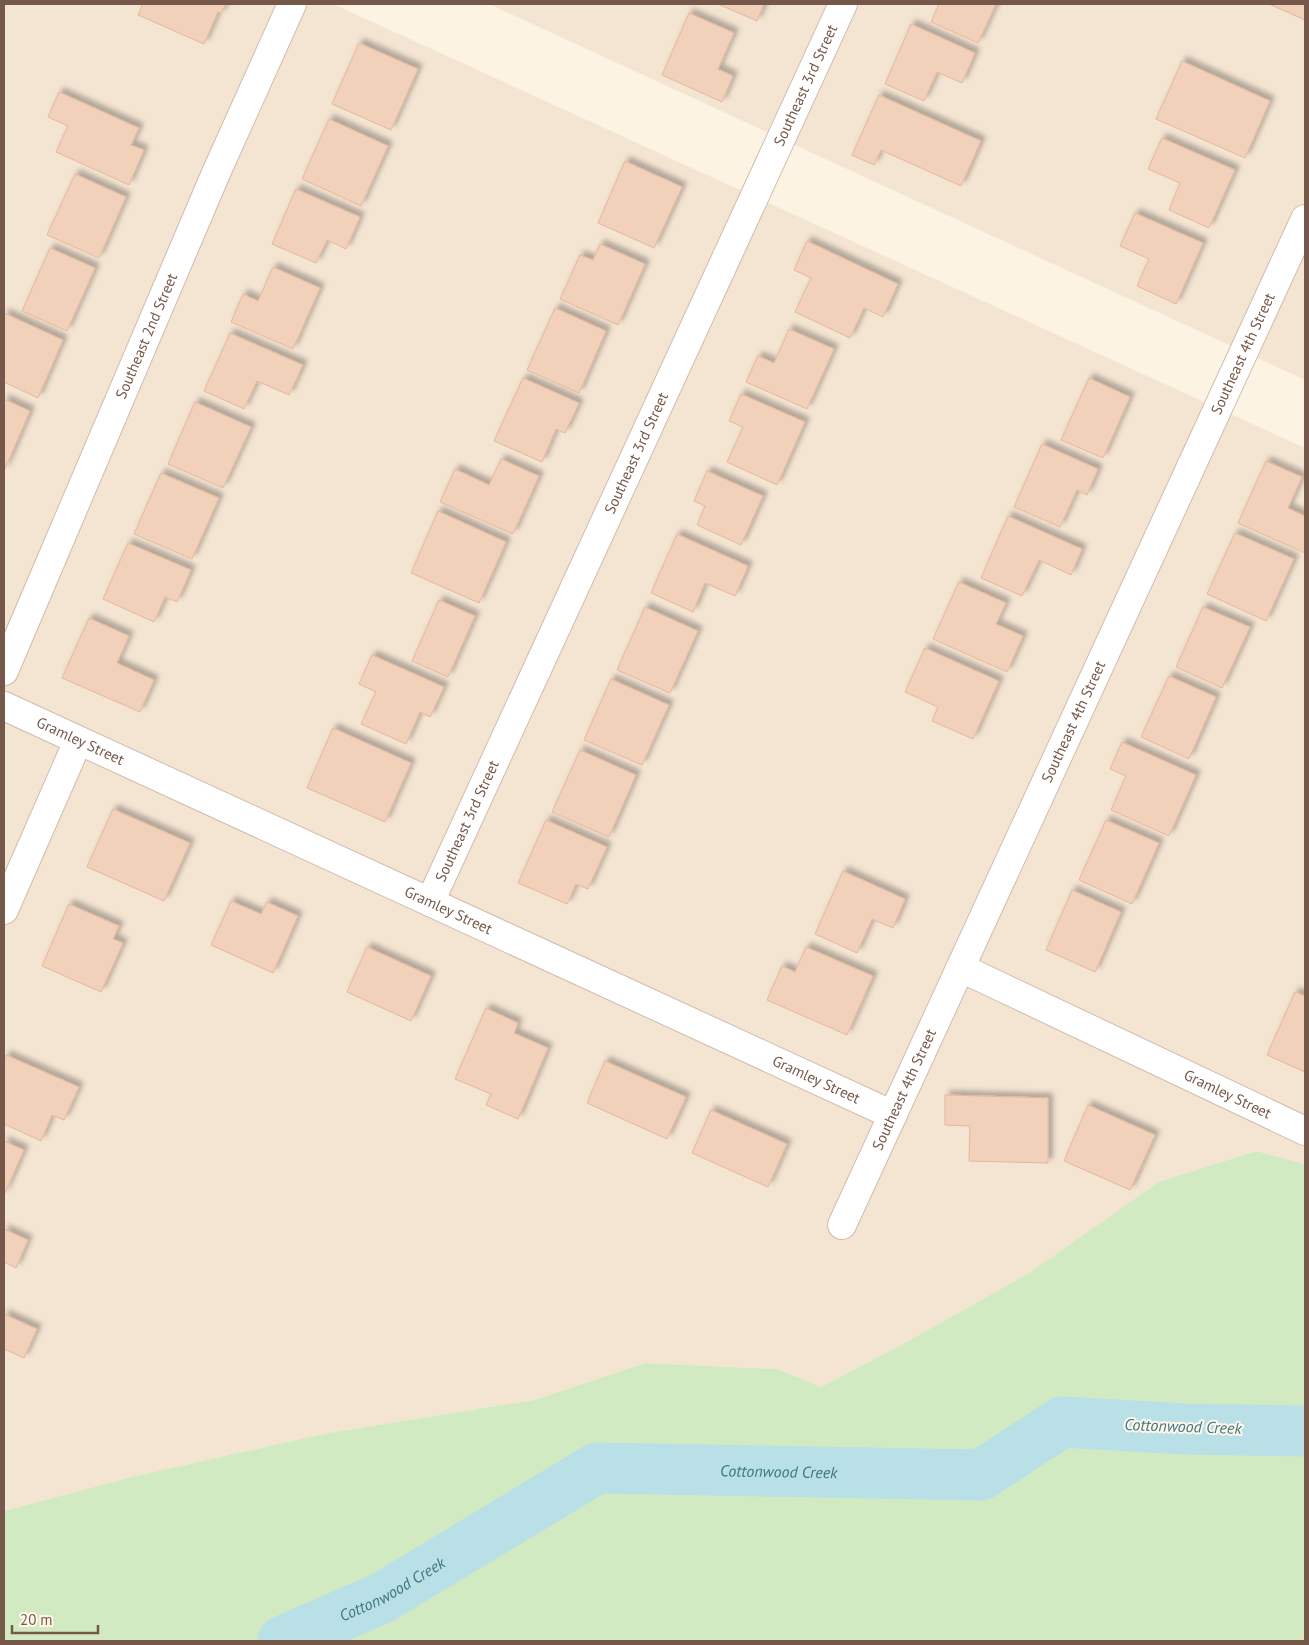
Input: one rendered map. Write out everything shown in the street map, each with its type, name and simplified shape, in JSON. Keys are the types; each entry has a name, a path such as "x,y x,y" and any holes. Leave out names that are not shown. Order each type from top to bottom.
{"street":[{"name":"Southeast 2nd Street","path":"4,671 216,173 292,4"},
{"name":"Southeast 3rd Street","path":"430,902 843,4"},
{"name":"Southeast 4th Street","path":"842,1225 1305,219"},
{"name":"Gramley Street","path":"4,706 893,1115"},
{"path":"4,910 78,741"},
{"name":"Gramley Street","path":"961,968 1305,1131"}],"shaded area":[{"path":"4,4 333,4 1305,448 1305,1164 1256,1151 1160,1182 1029,1273 901,1345 821,1387 777,1369 645,1363 534,1400 328,1433 131,1477 4,1511"},
{"path":"489,4 1305,4 1305,380"}],"green space":[{"path":"1256,1151 1305,1164 1305,1641 4,1641 4,1511 131,1477 328,1433 534,1400 645,1363 777,1369 821,1387 901,1345 1029,1273 1159,1182"}],"building":[{"path":"143,4 226,4 221,13 218,12 204,44 138,15"},
{"path":"718,4 764,4 757,21"},
{"path":"939,4 996,4 978,43 931,22"},
{"path":"1269,4 1305,4 1305,20"},
{"path":"689,13 734,33 718,69 733,76 722,102 662,75"},
{"path":"911,24 975,53 962,83 937,72 924,101 885,84"},
{"path":"359,43 418,69 391,130 332,104"},
{"path":"1182,61 1270,101 1245,158 1156,119"},
{"path":"59,92 139,128 131,145 144,150 129,185 56,152 68,126 48,117"},
{"path":"879,95 981,141 961,186 881,150 874,165 852,155"},
{"path":"329,119 388,146 361,206 302,179"},
{"path":"1162,138 1235,170 1209,228 1169,210 1180,183 1148,169"},
{"path":"625,161 682,187 654,248 598,223"},
{"path":"75,174 126,197 99,258 47,235"},
{"path":"296,189 360,217 346,249 327,240 316,263 272,244"},
{"path":"1135,213 1203,243 1176,304 1137,286 1149,259 1120,246"},
{"path":"807,241 898,284 883,317 864,308 850,338 795,312 811,278 794,270"},
{"path":"600,244 645,264 618,325 560,299 580,255 593,260"},
{"path":"50,248 95,268 67,331 22,311"},
{"path":"273,267 320,288 293,349 231,322 243,294 258,301"},
{"path":"555,308 606,331 579,393 527,370"},
{"path":"4,313 63,340 38,398 4,382"},
{"path":"789,329 834,349 807,409 746,382 758,356 774,363"},
{"path":"230,333 303,365 289,395 257,381 244,409 204,391"},
{"path":"523,378 579,403 565,433 556,429 542,462 494,441"},
{"path":"1089,378 1130,397 1103,458 1061,440"},
{"path":"741,394 805,422 777,485 727,462 743,427 729,421"},
{"path":"4,399 30,411 4,471"},
{"path":"195,402 251,427 223,488 168,464"},
{"path":"1042,444 1098,469 1087,495 1077,490 1060,527 1014,507"},
{"path":"501,459 539,476 513,534 440,502 455,469 489,485"},
{"path":"1266,461 1302,477 1288,508 1305,516 1305,553 1238,523"},
{"path":"707,471 763,496 741,545 697,525 705,506 694,501"},
{"path":"161,473 219,498 192,559 134,534"},
{"path":"438,511 506,542 479,603 411,573"},
{"path":"1008,516 1082,549 1071,575 1039,560 1022,596 981,578"},
{"path":"1235,533 1294,559 1266,621 1207,594"},
{"path":"677,534 748,566 735,596 705,583 693,612 651,593"},
{"path":"128,543 191,570 177,602 165,597 154,622 103,599"},
{"path":"959,582 1006,603 996,624 1023,636 1007,672 933,639"},
{"path":"439,600 475,616 448,677 412,661"},
{"path":"645,607 698,631 670,693 617,670"},
{"path":"1203,607 1250,627 1222,688 1176,667"},
{"path":"89,618 129,636 117,663 154,680 140,712 62,678"},
{"path":"925,648 999,681 973,739 932,721 938,707 905,692"},
{"path":"372,655 444,687 430,717 420,712 406,744 361,724 376,692 359,684"},
{"path":"1169,676 1216,697 1189,759 1141,737"},
{"path":"611,679 669,705 642,765 584,740"},
{"path":"333,728 411,763 385,822 307,788"},
{"path":"1122,742 1196,775 1169,836 1111,810 1126,776 1110,769"},
{"path":"580,750 636,775 609,837 552,812"},
{"path":"113,809 190,843 164,901 87,867"},
{"path":"546,820 607,847 588,889 576,884 567,904 518,883"},
{"path":"1106,820 1159,843 1132,904 1079,880"},
{"path":"843,871 905,899 893,928 872,919 857,953 815,934"},
{"path":"1072,890 1121,912 1095,972 1046,950"},
{"path":"231,901 261,914 267,902 298,916 273,973 211,945"},
{"path":"69,904 119,926 113,939 123,943 101,992 42,966"},
{"path":"367,947 431,976 411,1021 347,992"},
{"path":"806,947 873,976 847,1035 767,1000 782,966 795,972"},
{"path":"1295,992 1305,996 1305,1072 1267,1055"},
{"path":"486,1008 518,1023 514,1033 548,1048 518,1119 486,1105 491,1094 455,1079"},
{"path":"6,1055 79,1087 64,1120 52,1115 41,1141 4,1124 4,1060"},
{"path":"605,1061 686,1097 667,1139 587,1103"},
{"path":"945,1095 1048,1098 1048,1163 969,1161 970,1126 945,1125"},
{"path":"1088,1105 1155,1135 1130,1190 1064,1161"},
{"path":"711,1110 787,1144 768,1187 692,1153"},
{"path":"4,1141 24,1150 4,1195"},
{"path":"4,1229 28,1240 16,1268 4,1262"},
{"path":"4,1314 37,1329 24,1358 4,1349"}],"waterway":[{"name":"Cottonwood Creek","path":"283,1641 382,1598 597,1468 981,1475 1062,1422 1185,1429 1305,1431"}]}
